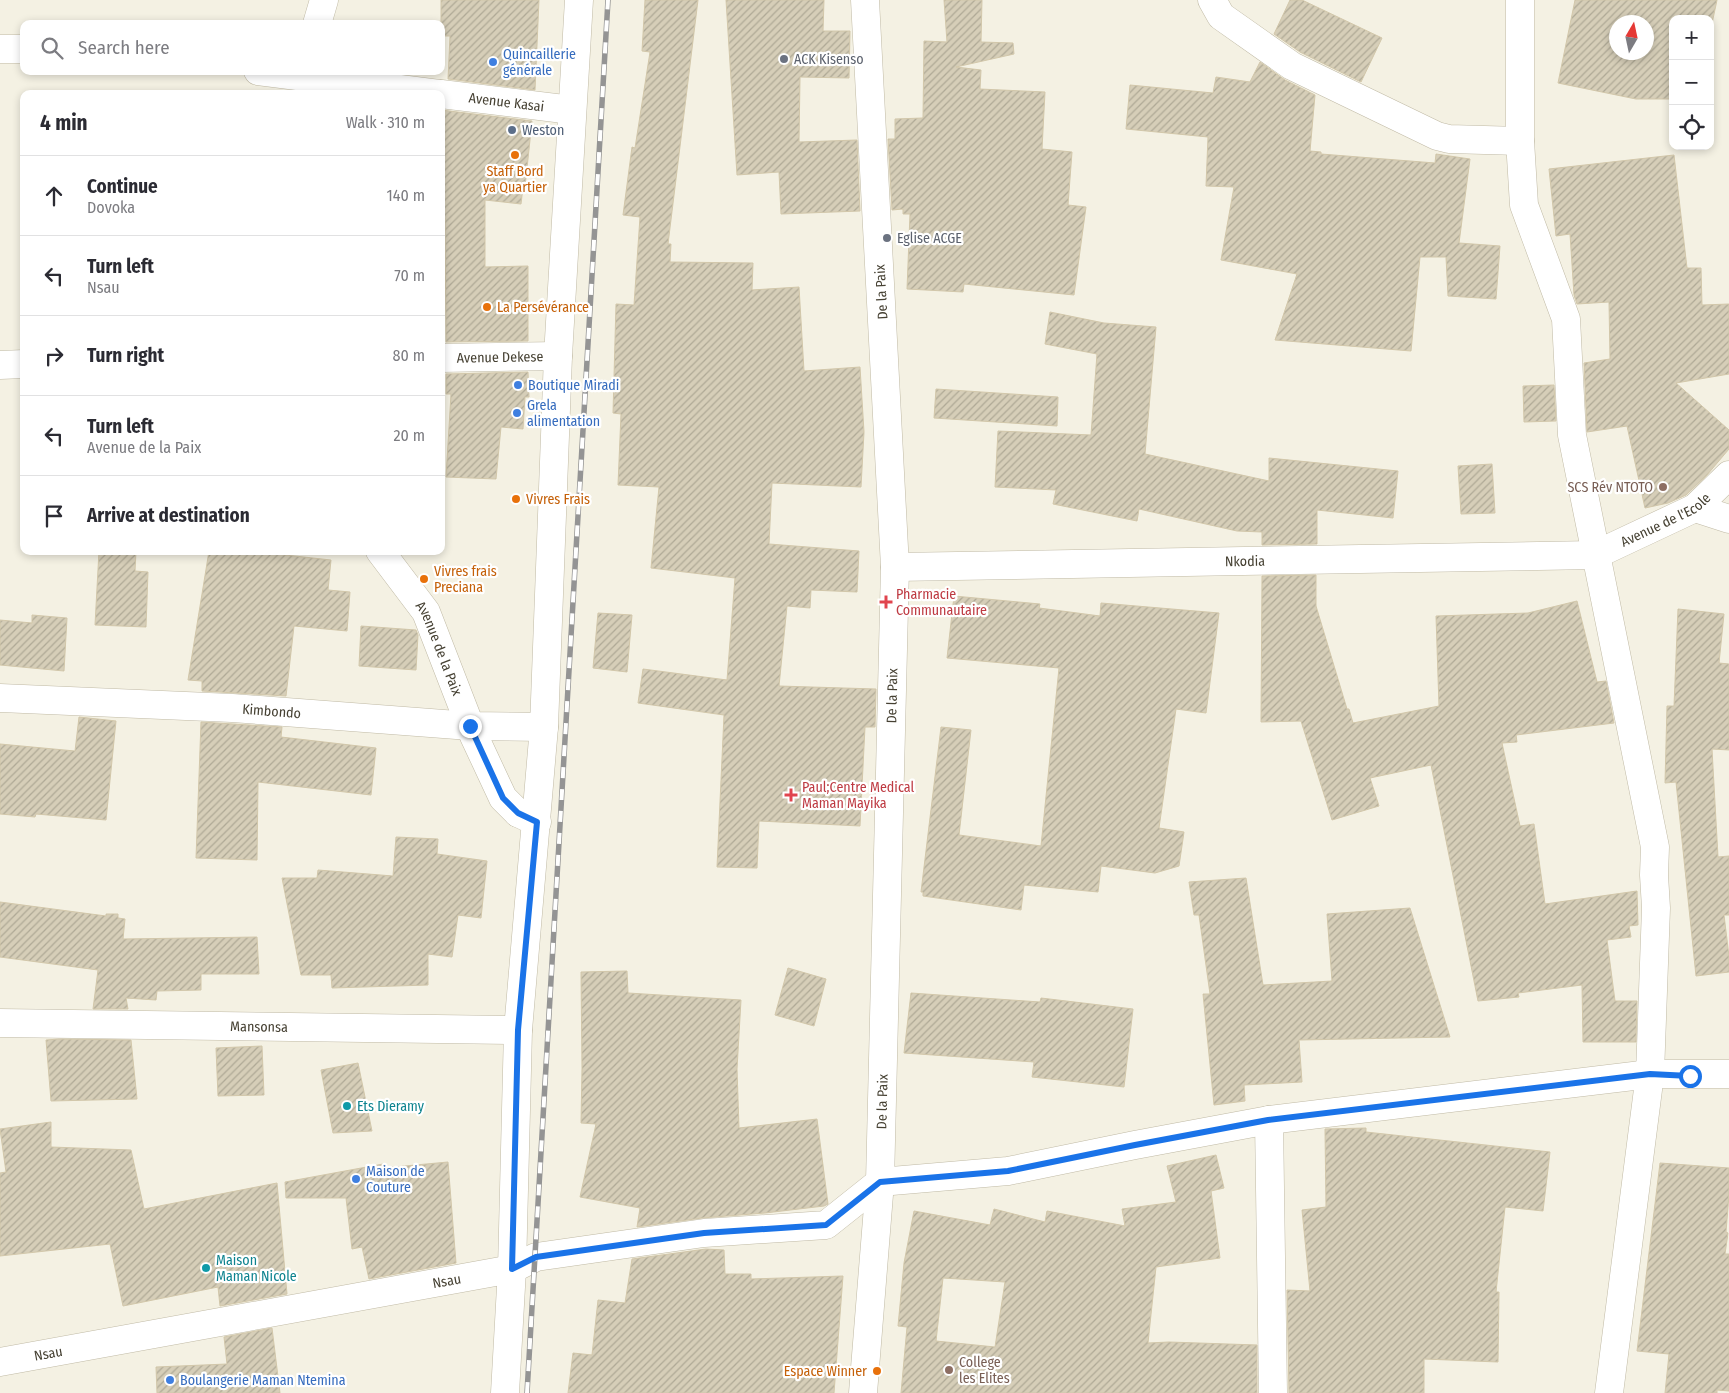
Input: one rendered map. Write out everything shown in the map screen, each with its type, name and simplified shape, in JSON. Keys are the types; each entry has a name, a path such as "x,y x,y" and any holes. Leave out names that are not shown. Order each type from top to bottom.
{"street":[{"path":"318,20 324,0"},
{"path":"505,1393 512,1269 518,1030 527,817 544,726 558,356 579,0"},
{"name":"De la Paix","path":"864,1393 880,1182 895,567 865,0"},
{"path":"1212,0 1221,16 1287,63 1437,136 1449,139 1520,141"},
{"path":"1520,0 1520,141 1524,206 1566,320 1572,435 1655,847 1656,908 1650,1074 1609,1393"},
{"path":"0,49 20,49"},
{"name":"Avenue Kasai","path":"276,75 299,80 400,90"},
{"name":"Avenue Kasai","path":"445,95 572,110"},
{"name":"Avenue Dekese","path":"445,358 558,356"},
{"path":"0,365 20,364"},
{"name":"Avenue de l'Ecole","path":"1595,555 1695,508 1729,475"},
{"path":"1695,508 1729,519"},
{"name":"Avenue de la Paix","path":"383,555 426,612 470,726 503,798 527,817"},
{"name":"Nkodia","path":"895,567 1595,555"},
{"name":"Kimbondo","path":"0,698 232,708 470,726 544,726"},
{"name":"Mansonsa","path":"0,1023 518,1030"},
{"path":"880,1182 1008,1171 1268,1120 1650,1074 1729,1074"},
{"path":"1268,1120 1273,1393"},
{"name":"Nsau","path":"0,1362 512,1269 536,1257 704,1233 826,1225 880,1182"}],"building":[{"name":"Quincaillerie générale","path":"441,0 539,0 535,90 448,79 450,36 445,36 445,20 441,20"},
{"path":"645,0 698,0 668,244 671,244 670,262 753,263 752,290 799,287 804,371 860,367 864,432 861,487 772,483 769,544 859,551 857,592 811,590 810,608 787,606 779,686 876,689 875,727 865,727 860,826 759,821 757,868 717,867 724,715 638,703 643,669 727,680 735,578 651,568 659,487 618,485 621,414 613,413 616,304 634,305 640,217 623,215 632,147 635,148 650,52 642,51"},
{"path":"726,0 824,0 823,31 850,31 849,78 800,77 799,142 857,140 860,211 781,214 779,172 737,175"},
{"path":"944,0 982,0 981,42 1013,43 1014,54 956,67 981,70 980,89 1045,92 1042,149 1072,152 1068,205 1086,207 1074,295 964,284 963,292 907,289 910,214 903,214 903,209 892,210 888,139 895,139 895,119 923,118 924,41 947,42"},
{"path":"1290,0 1302,0 1382,38 1361,82 1300,52 1274,34"},
{"path":"1575,0 1717,0 1714,15 1669,15 1669,99 1636,99 1558,83"},
{"path":"1260,62 1285,80 1315,95 1310,151 1321,152 1321,154 1435,163 1436,154 1470,159 1459,243 1500,246 1496,299 1448,296 1446,257 1420,257 1411,351 1275,340 1297,274 1221,260 1234,187 1206,186 1208,137 1126,129 1130,85 1213,93 1216,77 1250,82"},
{"path":"445,110 532,121 525,187 523,187 521,204 485,200 485,267 528,266 528,341 446,342"},
{"path":"1674,155 1687,268 1701,268 1702,305 1729,304 1729,374 1676,383 1729,430 1729,449 1707,475 1686,495 1668,503 1645,508 1627,426 1587,432 1584,363 1610,359 1609,302 1577,304 1574,295 1570,234 1556,236 1549,169"},
{"path":"1050,312 1104,323 1156,327 1145,454 1269,481 1269,458 1398,471 1393,518 1317,510 1317,544 1262,545 1262,532 1237,531 1139,509 1137,521 1053,504 1056,490 995,487 998,431 1091,435 1097,354 1045,344"},
{"path":"528,372 529,397 525,397 523,429 501,427 496,479 446,477 451,394 446,394 446,374"},
{"path":"1554,385 1556,421 1524,422 1523,386"},
{"path":"936,389 1058,397 1057,426 934,418"},
{"path":"1492,464 1495,513 1461,514 1458,466"},
{"path":"99,555 136,555 135,571 148,572 146,627 95,625"},
{"path":"208,555 285,555 331,560 328,590 350,592 347,631 294,626 286,696 202,691 202,681 188,680"},
{"path":"1316,575 1316,606 1353,723 1439,706 1436,616 1528,613 1577,601 1597,682 1606,681 1614,723 1516,735 1517,742 1502,743 1520,826 1534,824 1545,904 1637,891 1638,925 1629,926 1631,937 1607,940 1615,1001 1637,1001 1636,1042 1583,1042 1582,985 1518,993 1519,997 1478,1001 1431,765 1370,778 1379,806 1332,820 1301,721 1261,722 1262,576"},
{"path":"954,596 1040,604 1039,608 1100,616 1101,603 1219,613 1206,713 1176,709 1159,828 1184,832 1179,866 1155,873 1101,866 1098,892 1024,885 1021,910 923,896 923,892 921,892 941,727 971,730 959,835 1041,846 1059,668 947,658"},
{"path":"1678,609 1724,614 1719,663 1729,664 1729,750 1712,749 1718,857 1729,856 1729,915 1724,915 1729,972 1696,976 1676,782 1665,783 1667,706 1674,706"},
{"path":"598,613 632,615 627,672 593,668"},
{"path":"32,615 67,618 64,671 0,665 0,620 32,623"},
{"path":"361,626 416,630 418,635 416,670 359,666"},
{"path":"79,717 116,721 106,820 36,814 35,817 0,814 0,744 75,751"},
{"path":"201,722 282,727 281,737 376,748 371,795 258,782 257,860 196,858"},
{"path":"396,837 438,839 437,854 487,861 481,918 458,915 452,957 428,954 428,985 332,988 331,975 301,975 282,878 317,878 318,870 393,876"},
{"path":"1246,878 1263,985 1332,981 1327,914 1410,908 1450,1037 1299,1040 1302,1082 1244,1085 1245,1101 1214,1105 1203,994 1210,994 1199,915 1194,915 1189,882"},
{"path":"0,902 106,916 106,914 118,914 118,918 125,919 123,939 257,937 259,974 201,974 201,990 157,991 156,1000 126,998 128,1009 93,1009 98,970 0,957"},
{"path":"788,968 826,979 814,1026 775,1015"},
{"path":"627,971 628,993 741,1000 737,1069 739,1128 817,1119 828,1204 824,1206 702,1218 637,1227 640,1208 580,1197 596,1124 581,1123 581,972"},
{"path":"911,993 1040,1002 1041,998 1133,1009 1124,1087 1032,1077 1034,1062 904,1053"},
{"path":"46,1040 131,1040 137,1099 51,1101"},
{"path":"262,1046 264,1095 218,1096 216,1048"},
{"name":"Ets Dieramy","path":"358,1063 372,1131 333,1133 321,1070"},
{"path":"51,1122 51,1147 131,1150 144,1209 277,1183 287,1294 220,1306 218,1287 123,1306 110,1244 0,1256 0,1173 6,1172 0,1129"},
{"path":"1366,1128 1366,1132 1550,1152 1543,1211 1505,1207 1496,1292 1499,1292 1498,1362 1424,1359 1424,1393 1289,1393 1287,1290 1310,1291 1302,1210 1326,1207 1325,1129"},
{"path":"1216,1155 1224,1188 1211,1191 1220,1258 1156,1267 1148,1343 1257,1345 1257,1393 901,1393 907,1327 898,1326 904,1263 914,1211 990,1225 994,1209 1045,1222 1047,1211 1125,1226 1122,1209 1176,1202 1167,1166","holes":["943,1278 1005,1282 995,1347 936,1341"]},
{"path":"448,1162 456,1263 369,1279 362,1247 352,1249 346,1198 286,1198 285,1182 383,1164 383,1168"},
{"path":"1660,1163 1729,1168 1726,1232 1728,1233 1725,1254 1729,1254 1729,1391 1717,1390 1717,1393 1665,1393 1669,1354 1637,1351"},
{"path":"706,1249 724,1250 725,1274 751,1274 751,1279 843,1276 834,1393 568,1393 573,1353 592,1355 598,1300 625,1303 632,1259"},
{"path":"272,1328 280,1393 157,1393 156,1367 227,1364 224,1337"}],"railway":[{"path":"527,1393 608,0"}],"place":[{"name":"ACK Kisenso","path":"784,59"},
{"name":"Quincaillerie générale","path":"493,62"},
{"name":"Weston","path":"512,130"},
{"name":"Staff Bord ya Quartier","path":"515,155"},
{"name":"Eglise ACGE","path":"887,238"},
{"name":"La Persévérance","path":"487,307"},
{"name":"Boutique Miradi","path":"518,385"},
{"name":"Grela alimentation","path":"517,413"},
{"name":"SCS Rév NTOTO","path":"1663,487"},
{"name":"Vivres Frais","path":"516,499"},
{"name":"Vivres frais Preciana","path":"424,579"},
{"name":"Pharmacie Communautaire","path":"886,602"},
{"name":"Paul;Centre Medical Maman Mayika","path":"791,795"},
{"name":"Ets Dieramy","path":"347,1106"},
{"name":"Maison de Couture","path":"356,1179"},
{"name":"Maison Maman Nicole","path":"206,1268"},
{"name":"College les Elites","path":"949,1370"},
{"name":"Espace Winner","path":"877,1371"},
{"name":"Boulangerie Maman Ntemina","path":"170,1380"}],"route":[{"path":"470,726 503,798 518,813 537,822 518,1030 512,1269 536,1257 704,1233 826,1225 880,1182 1008,1171 1268,1120 1650,1074 1690,1076"}]}
